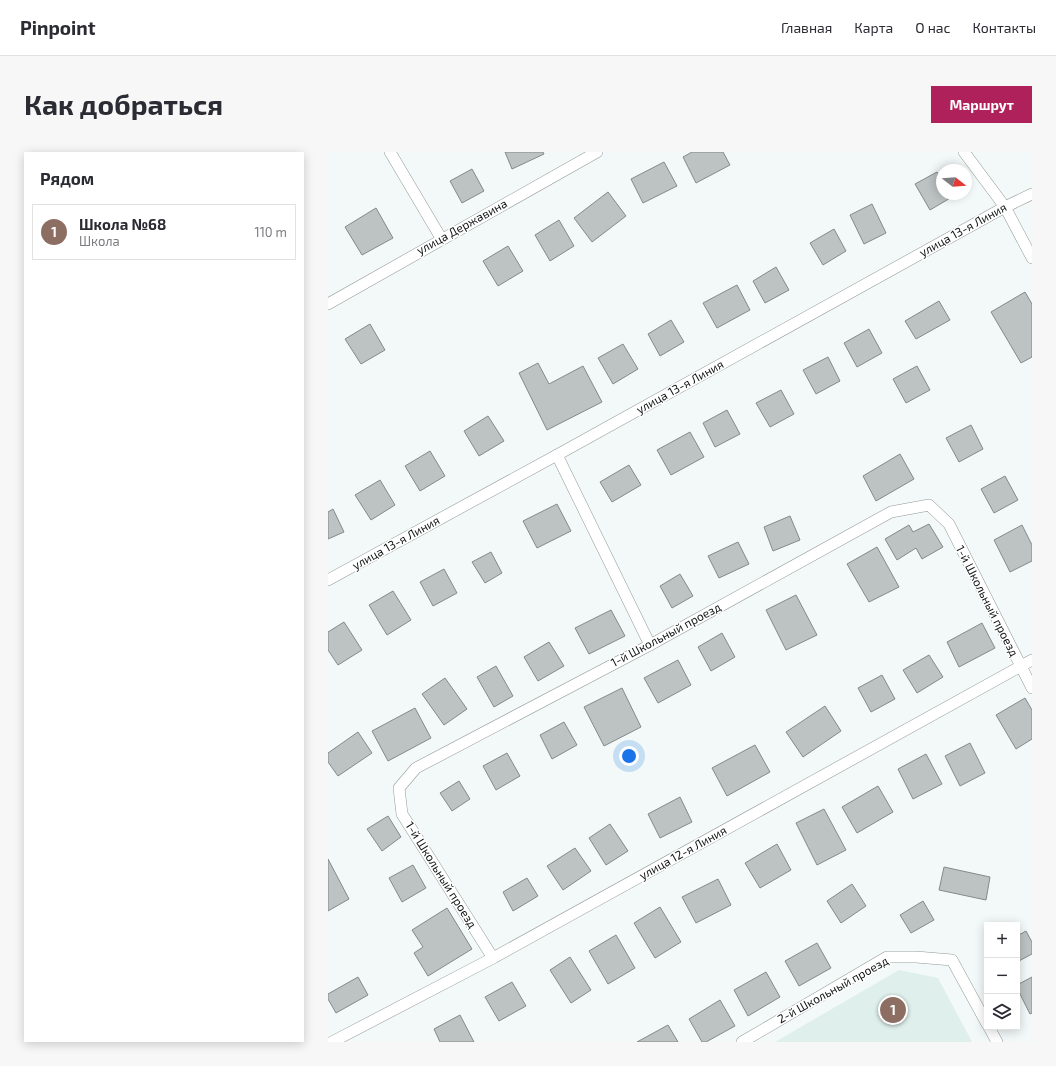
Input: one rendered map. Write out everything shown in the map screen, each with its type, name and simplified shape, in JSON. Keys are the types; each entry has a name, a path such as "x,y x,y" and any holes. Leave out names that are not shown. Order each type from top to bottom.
{"lane":[{"path":"390,152 441,238"},
{"name":"улица Державина","path":"328,304 441,238 597,152"},
{"path":"964,152 1005,207 1032,258"},
{"name":"улица 13-я Линия","path":"328,580 1005,207 1032,194"},
{"path":"557,455 650,645"},
{"name":"1-й Школьный проезд","path":"493,958 402,814 399,788 416,768 650,645 891,512 929,505 948,524 1032,688"},
{"name":"улица 12-я Линия","path":"332,1042 493,958 1032,660"},
{"name":"2-й Школьный проезд","path":"742,1042 888,957 916,957 952,960 984,1019"},
{"path":"991,1030 997,1042"}],"shaded area":[{"path":"899,970 938,978 972,1042 775,1042"}],"building":[{"path":"505,152 543,152 544,154 512,169"},
{"path":"692,152 723,152 730,165 696,183 683,157"},
{"path":"664,162 677,186 643,203 631,179"},
{"path":"472,169 484,191 462,203 450,181"},
{"path":"936,173 936,200 947,200 930,210 915,184"},
{"path":"608,192 626,216 592,242 574,218"},
{"path":"872,204 886,233 864,244 850,215"},
{"path":"376,208 393,238 362,255 345,227"},
{"path":"559,220 574,246 550,261 535,235"},
{"path":"834,229 846,251 823,265 810,243"},
{"path":"508,246 523,271 498,286 483,261"},
{"path":"776,267 789,290 765,303 753,281"},
{"path":"737,285 750,310 717,328 703,303"},
{"path":"1025,292 1032,304 1032,357 1021,363 991,312"},
{"path":"939,301 950,320 916,339 905,321"},
{"path":"671,320 684,342 660,356 648,334"},
{"path":"370,324 385,350 361,364 345,339"},
{"path":"869,329 882,353 857,367 844,343"},
{"path":"623,344 638,369 613,384 598,358"},
{"path":"828,357 840,381 816,394 803,370"},
{"path":"538,363 549,384 583,366 602,402 547,430 519,373"},
{"path":"917,366 930,390 906,403 893,379"},
{"path":"781,390 794,414 770,427 756,403"},
{"path":"727,410 740,434 715,447 703,423"},
{"path":"488,416 504,441 479,456 464,431"},
{"path":"971,425 983,449 959,462 946,438"},
{"path":"690,432 704,457 671,475 657,450"},
{"path":"430,451 445,476 420,491 405,466"},
{"path":"900,454 914,479 876,501 863,476"},
{"path":"629,465 641,485 612,502 600,482"},
{"path":"1005,476 1018,500 994,513 981,489"},
{"path":"380,480 395,505 371,520 355,495"},
{"path":"557,504 571,531 537,548 523,521"},
{"path":"333,509 344,532 328,539 328,512"},
{"path":"790,516 800,540 773,551 764,527"},
{"path":"929,524 943,547 922,559 916,548 897,560 885,539 909,525 913,532"},
{"path":"1022,525 1032,545 1032,561 1010,572 994,540"},
{"path":"738,542 749,564 719,578 708,556"},
{"path":"877,547 899,587 869,602 847,564"},
{"path":"491,552 502,573 485,583 472,562"},
{"path":"444,569 457,593 433,606 420,582"},
{"path":"680,574 693,596 672,608 660,586"},
{"path":"393,591 411,620 387,635 369,605"},
{"path":"796,595 817,635 786,650 766,610"},
{"path":"611,610 625,636 589,654 575,628"},
{"path":"344,622 362,650 338,665 328,650 328,632"},
{"path":"982,623 995,648 959,667 947,642"},
{"path":"722,633 735,657 711,671 698,647"},
{"path":"549,642 564,666 538,681 524,657"},
{"path":"929,655 943,677 917,693 903,670"},
{"path":"678,660 691,685 658,703 644,678"},
{"path":"496,666 513,696 494,707 477,677"},
{"path":"882,675 895,699 871,712 858,688"},
{"path":"445,678 467,709 444,725 422,694"},
{"path":"622,688 641,727 604,746 584,707"},
{"path":"1025,698 1032,710 1032,739 1016,749 996,715"},
{"path":"825,706 841,731 803,757 786,732"},
{"path":"415,708 431,738 388,761 372,731"},
{"path":"564,722 577,745 552,759 540,735"},
{"path":"358,732 372,753 338,776 328,762 328,753"},
{"path":"970,743 985,773 960,786 945,756"},
{"path":"755,745 770,772 727,796 712,768"},
{"path":"507,753 520,776 496,790 483,766"},
{"path":"926,754 942,784 913,799 898,769"},
{"path":"459,781 470,799 452,811 440,793"},
{"path":"878,786 893,812 857,833 842,807"},
{"path":"680,797 692,822 660,838 648,814"},
{"path":"824,809 846,850 817,865 796,823"},
{"path":"388,816 401,837 382,851 367,829"},
{"path":"610,824 628,851 606,865 589,838"},
{"path":"777,844 791,870 760,888 745,863"},
{"path":"575,848 591,871 563,890 547,866"},
{"path":"328,859 349,899 328,911"},
{"path":"413,865 426,888 402,902 389,878"},
{"path":"944,867 990,877 986,900 939,890"},
{"path":"527,878 538,896 513,911 503,892"},
{"path":"718,879 731,905 696,923 682,897"},
{"path":"852,884 866,906 841,923 827,901"},
{"path":"923,901 934,920 911,933 900,915"},
{"path":"660,907 681,942 655,958 634,923"},
{"path":"447,908 472,949 428,976 414,953 423,947 412,930"},
{"path":"1026,931 1032,942 1032,954 1020,960 1020,958 1020,934"},
{"path":"616,935 635,968 608,984 589,951"},
{"path":"817,943 831,968 799,986 785,961"},
{"path":"570,957 591,990 571,1003 550,970"},
{"path":"766,972 780,997 748,1016 734,990"},
{"path":"358,977 368,995 336,1013 328,999 328,994"},
{"path":"1032,977 1032,1013 1030,1014 1020,994 1020,983"},
{"path":"512,982 526,1006 499,1021 485,997"},
{"path":"720,1000 735,1026 706,1042 702,1042 689,1019"},
{"path":"460,1015 474,1042 440,1042 434,1029"},
{"path":"668,1025 678,1042 637,1042"}],"place":[{"name":"Школа №68","path":"893,1010"}]}
